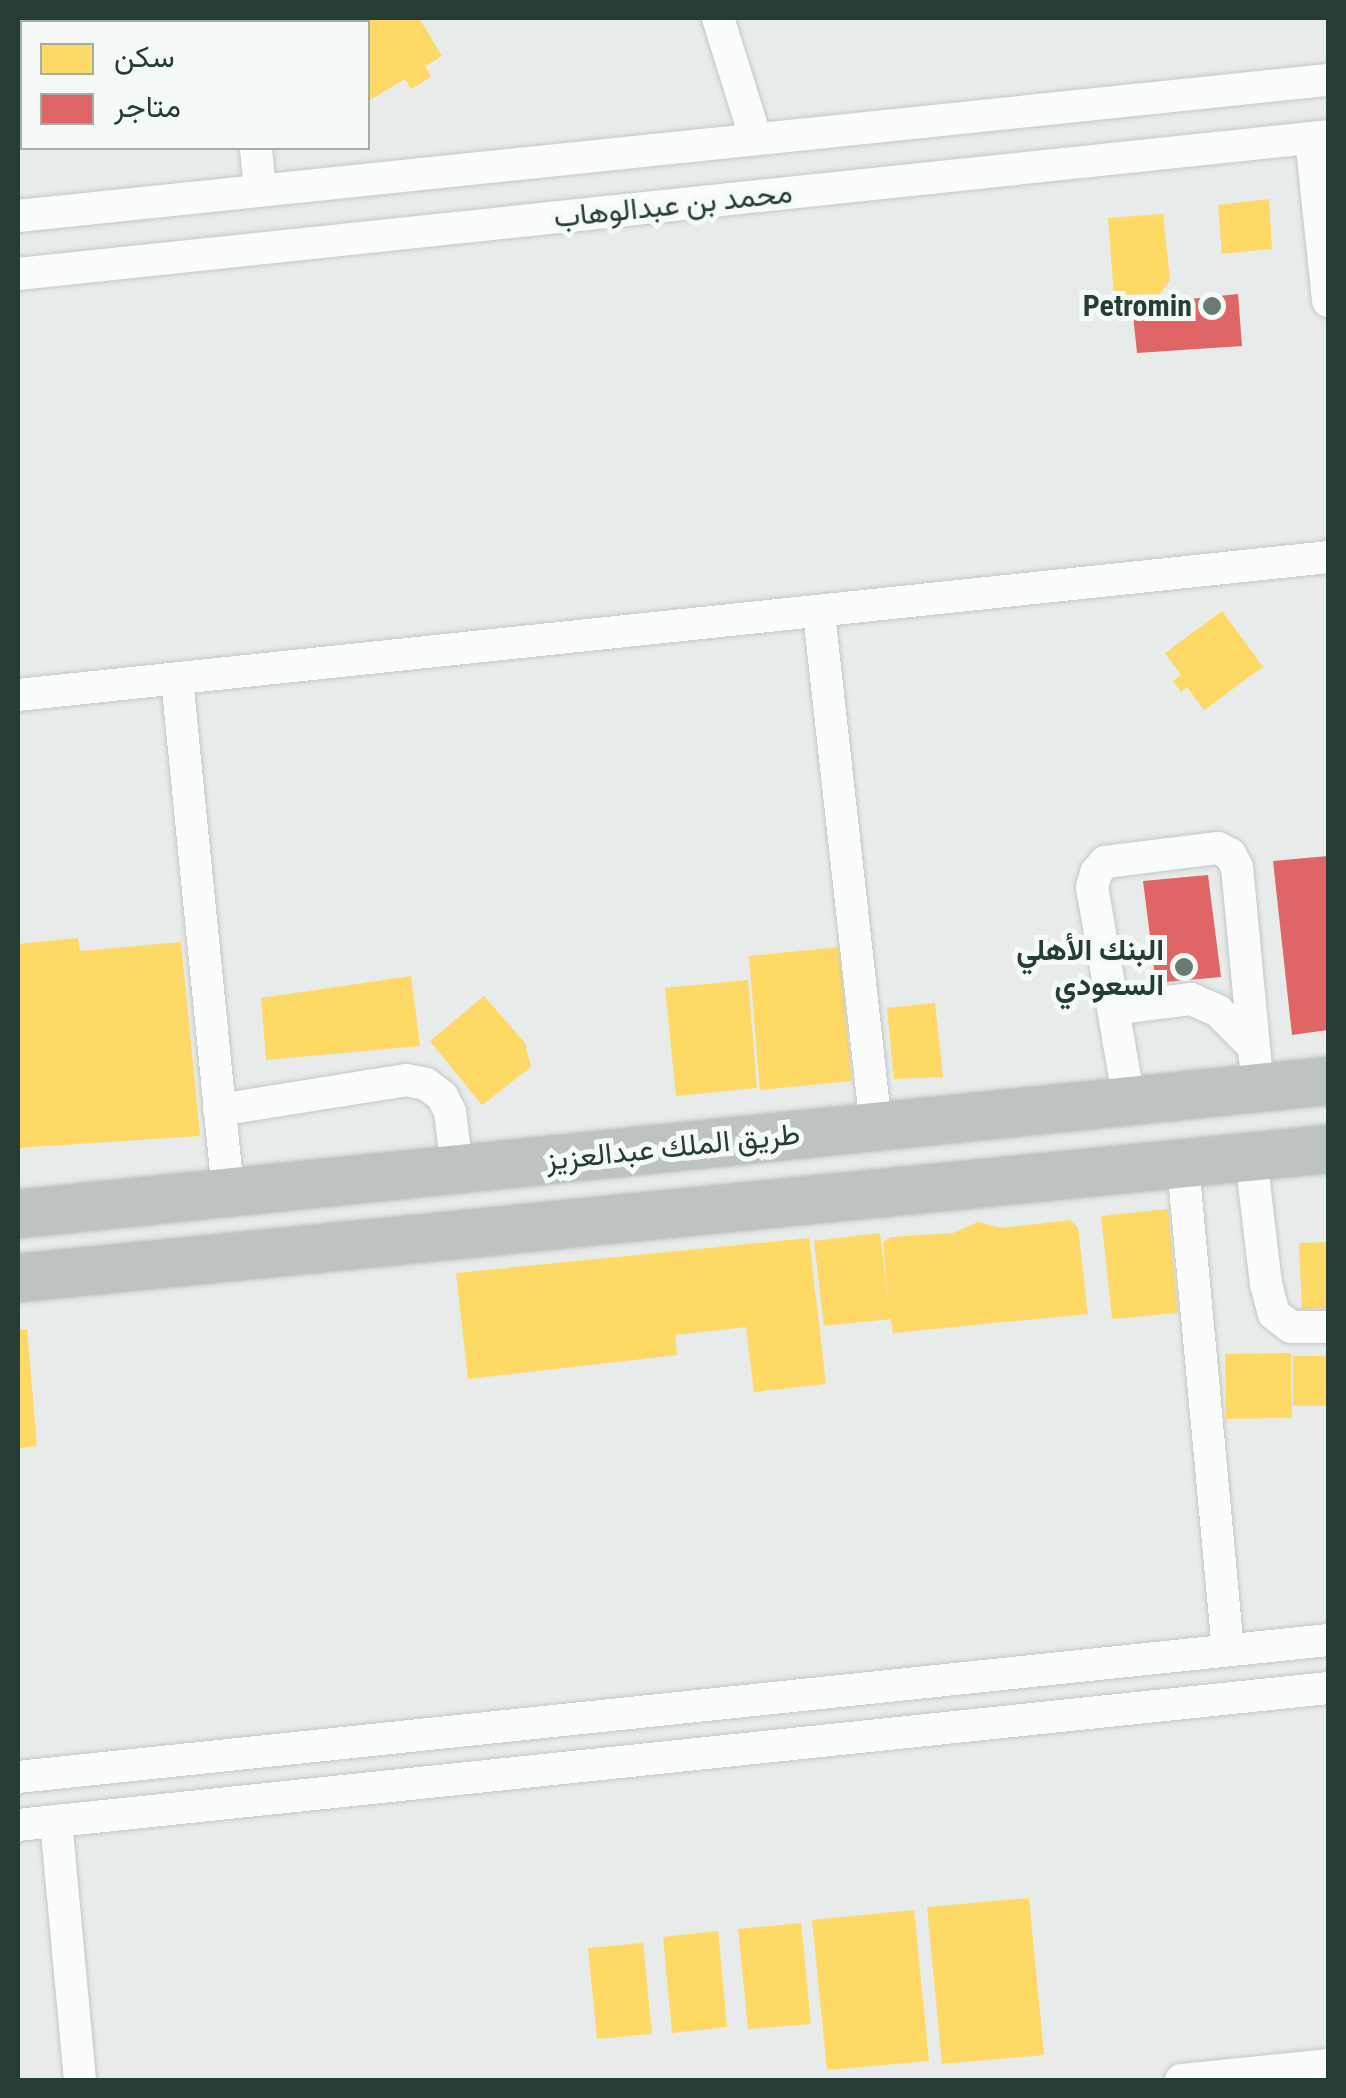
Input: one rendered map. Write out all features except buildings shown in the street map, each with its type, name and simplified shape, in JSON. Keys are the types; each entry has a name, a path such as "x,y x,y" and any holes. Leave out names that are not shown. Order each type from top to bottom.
{"highway":[{"name":"طريق الملك عبدالعزيز","path":"18,1214 1129,1101 1256,1067 1328,1080"},
{"path":"18,1278 1328,1149"}],"street":[{"path":"718,18 756,139"},
{"name":"محمد بن عبدالوهاب","path":"18,216 1328,80"},
{"path":"1320,137 1328,301"},
{"name":"محمد بن عبدالوهاب","path":"18,274 1320,137"},
{"path":"256,150 260,190"},
{"path":"18,695 1328,557"},
{"path":"819,613 876,1126"},
{"path":"177,679 228,1191"},
{"path":"1129,1101 1092,887 1105,862 1218,848 1230,854 1237,867 1256,1067"},
{"path":"1114,1009 1191,999 1218,1011 1256,1067"},
{"path":"220,1110 406,1080 426,1084 442,1096 450,1112 457,1168"},
{"path":"1251,1158 1266,1284 1274,1314 1291,1327 1328,1327"},
{"path":"1183,1164 1228,1650"},
{"path":"18,1777 1328,1640"},
{"path":"18,1825 1328,1688"},
{"path":"56,1821 80,2080"},
{"path":"1180,2080 1328,2065"}],"place":[{"name":"Petromin","path":"1212,306"},
{"name":"البنك الأهلي السعودي","path":"1184,967"}]}
